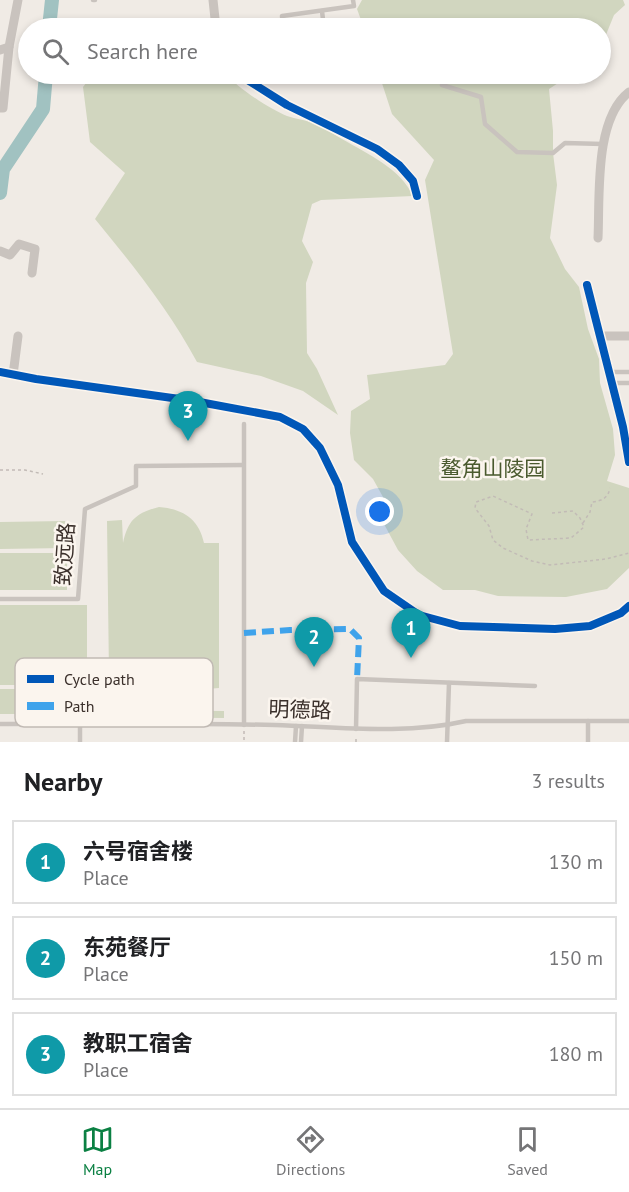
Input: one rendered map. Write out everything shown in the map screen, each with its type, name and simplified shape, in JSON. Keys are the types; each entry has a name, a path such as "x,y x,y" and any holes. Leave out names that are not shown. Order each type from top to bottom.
{"street":[{"path":"0,108 3,108 4,49 18,0"},
{"path":"213,0 215,18"},
{"path":"253,84 286,105 377,149 399,165 413,181 417,196"},
{"path":"598,238 603,144 612,112 629,92"},
{"path":"0,251 10,255 19,244 35,249 32,273"},
{"path":"587,285 623,427 629,462"},
{"path":"13,375 18,336"},
{"path":"600,336 629,336"},
{"path":"0,372 194,400 280,417 303,429 320,448 338,485 352,542 384,591 419,615 460,626 555,629 590,626 621,613 629,606"}],"lane":[{"path":"282,18 282,16 354,6 353,0"},
{"path":"322,11 323,18"},
{"path":"442,85 481,97 485,124 517,153 553,153 565,143 603,144"},
{"path":"609,372 629,372"},
{"path":"612,383 629,383"},
{"path":"244,424 244,725"},
{"name":"致远路","path":"0,599 78,599 85,509 136,486 136,466 243,465"},
{"path":"356,729 357,679 535,686"},
{"path":"447,742 449,683"},
{"name":"明德路","path":"213,725 356,729 448,726 466,721 629,721"},
{"path":"588,722 588,742"},
{"path":"295,742 299,726"},
{"path":"299,726 302,742"}],"path":[{"path":"0,470 25,470 43,474"},
{"path":"610,488 609,495 601,501 592,502 590,512 583,523 584,527 571,538 528,540 526,529 532,514 493,496 476,502 475,508 489,526 493,540 502,548 532,561 550,566 606,559 629,553"},
{"path":"552,513 573,512 583,523"},
{"path":"244,725 244,742"}],"green space":[{"path":"362,0 623,0 625,5 614,15 611,22 611,18 360,18 357,9"},
{"path":"85,84 237,84 273,109 287,116 318,125 373,157 392,170 408,186 413,196 321,200 312,204 302,241 313,262 306,283 307,353 338,415 303,391 261,376 197,362 162,306 95,219 125,173 90,142 83,87"},
{"name":"鳌角山陵园","path":"382,84 557,84 549,89 557,185 550,238 565,269 579,287 588,329 599,359 600,383 613,429 615,455 607,481 629,488 629,568 607,589 566,597 498,596 475,590 443,590 417,571 398,550 384,524 383,497 373,479 354,460 350,433 351,411 370,399 367,375 445,365 453,354 425,180 434,160 392,114"},
{"path":"159,507 175,510 194,522 204,543 219,543 219,688 213,688 213,658 109,658 107,521 122,520 123,543 131,523 144,512"},
{"path":"65,521 66,548 0,549 0,522"},
{"path":"0,553 67,553 67,590 0,590"},
{"path":"0,605 87,605 87,658 15,658 15,685 0,685"},
{"path":"0,689 15,689 15,714 0,714"},
{"path":"213,711 224,711 224,718 213,718"}],"waterway":[{"path":"50,18 52,0"},
{"path":"0,193 3,169 43,109 45,84"}],"marked path":[{"path":"244,633 350,629 359,638 357,679"}],"cycle path":[{"path":"254,84 287,105 377,149 399,165 413,181 417,196"},
{"path":"587,285 623,427 629,462"},
{"path":"0,372 194,401 280,417 303,429 320,448 338,485 352,542 384,591 419,615 460,626 555,629 590,626 621,613 629,606"}],"place":[{"name":"教职工宿舍","path":"188,441"},
{"name":"六号宿舍楼","path":"411,658"},
{"name":"东苑餐厅","path":"314,667"}]}
